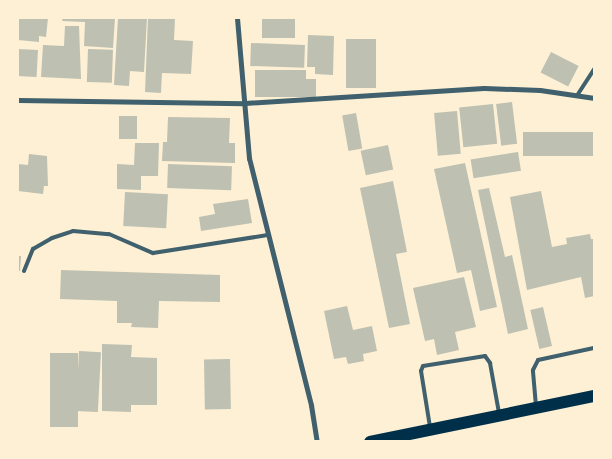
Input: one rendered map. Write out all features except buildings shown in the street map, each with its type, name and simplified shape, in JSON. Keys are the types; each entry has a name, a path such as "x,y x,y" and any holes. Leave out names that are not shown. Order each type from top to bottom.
{"main road":[{"path":"370,442 594,396"}],"street":[{"path":"236,18 249,158 311,405 317,442"},
{"path":"18,100 244,103 484,88 578,94 594,98"}],"lane":[{"path":"578,94 594,69"},
{"path":"24,271 33,249 52,238 73,231 109,234 153,253 268,235"},
{"path":"536,408 533,370 538,360 594,348"},
{"path":"430,430 421,371 423,366 485,356 490,363 499,416"}]}
